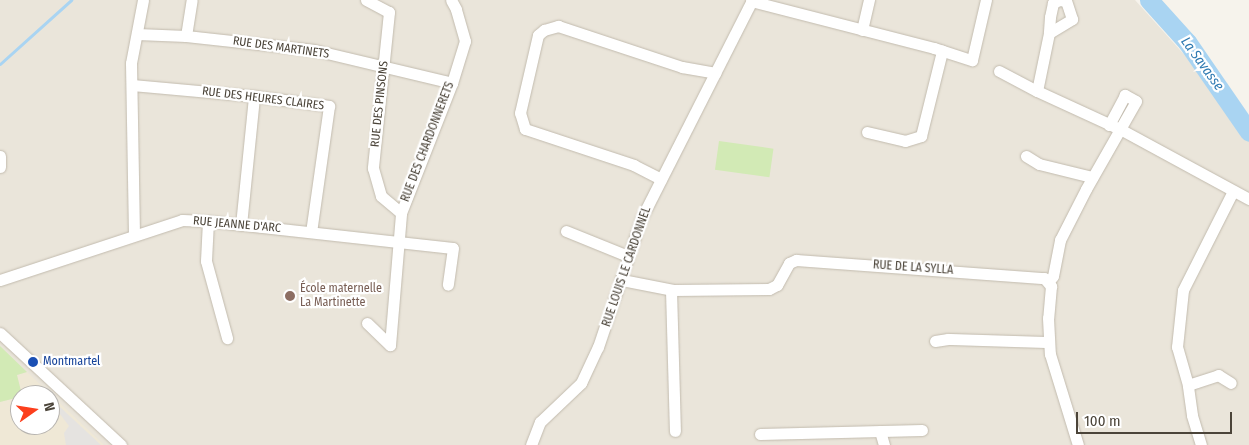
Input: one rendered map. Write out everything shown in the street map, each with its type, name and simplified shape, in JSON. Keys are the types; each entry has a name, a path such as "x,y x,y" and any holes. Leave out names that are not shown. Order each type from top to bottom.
{"street":[{"path":"134,235 131,63 143,0"},
{"path":"186,36 192,0"},
{"name":"RUE DES PINSONS","path":"366,0 389,12 373,168 381,196 400,213"},
{"name":"RUE DES CHARDONNERETS","path":"367,323 390,345 400,242 400,213 452,84 465,41 456,9 451,0"},
{"path":"862,30 869,0"},
{"path":"752,1 942,50 972,60 986,0"},
{"path":"1037,91 1053,3 1059,0 1066,1 1072,19 1049,33"},
{"name":"RUE LOUIS LE CARDONNEL","path":"530,445 540,422 581,383 598,347 641,219 752,1"},
{"path":"661,179 634,165 525,129 520,113 538,35 544,30 558,26 682,67 715,73"},
{"name":"RUE DES MARTINETS","path":"136,34 186,36 314,50 384,69 452,84"},
{"path":"867,132 905,141 921,136 942,50"},
{"path":"1000,71 1037,91 1114,127 1249,199"},
{"name":"RUE DES HEURES CLAIRES","path":"132,85 254,96 329,106 311,232"},
{"path":"241,225 254,96"},
{"path":"1078,445 1055,373 1048,342 1051,286 1049,281 1053,276 1060,240 1092,177 1114,127"},
{"path":"0,156 0,167"},
{"path":"1026,156 1039,164 1092,177"},
{"path":"1201,445 1192,415 1188,385 1177,346 1183,290 1233,191"},
{"name":"RUE JEANNE D'ARC","path":"0,280 182,220 208,221 453,248 448,285"},
{"path":"208,221 206,261 227,338"},
{"path":"566,231 628,256"},
{"name":"RUE DE LA SYLLA","path":"622,280 671,290 769,289 777,285 789,263 796,260 1044,278 1049,281"},
{"path":"671,290 675,431"},
{"path":"0,333 121,445"},
{"path":"935,341 948,339 1048,342"},
{"path":"1188,385 1218,375 1231,383"},
{"path":"760,434 922,430"},
{"path":"880,431 884,445"}],"shaded area":[{"path":"0,0 1135,0 1207,80 1249,139 1249,445 0,445"},
{"path":"27,372 41,385 20,385 17,375"},
{"path":"10,400 10,435 60,435 60,403 104,445 0,445 0,402"},
{"path":"60,407 101,445 66,445 64,433 69,426 60,414"}],"green space":[{"path":"719,141 773,149 769,177 715,170"},
{"path":"0,346 27,372 17,375 20,385 10,385 10,400 0,402"}],"waterway":[{"path":"0,64 71,0"},
{"name":"La Savasse","path":"1149,0 1187,42 1249,132"}],"place":[{"name":"École maternelle La Martinette","path":"290,296"},
{"name":"Montmartel","path":"33,362"}]}
